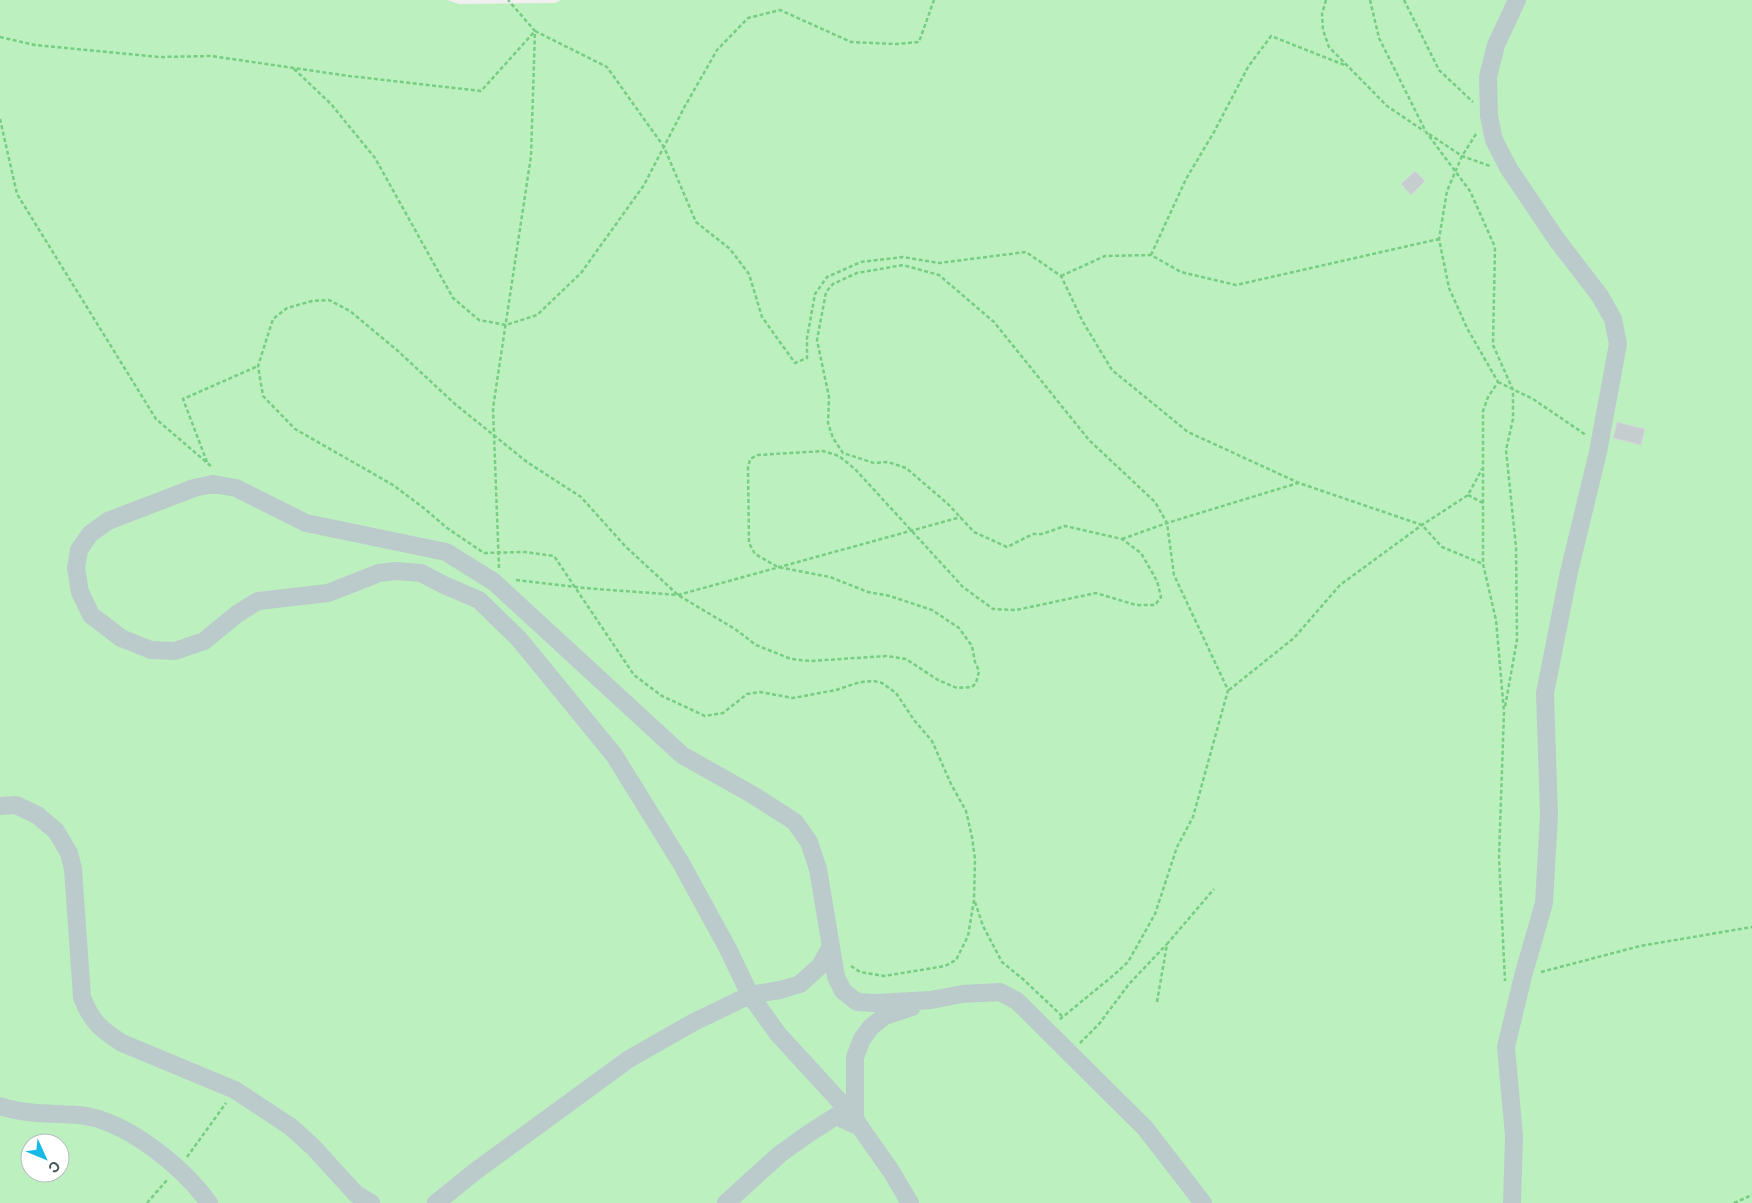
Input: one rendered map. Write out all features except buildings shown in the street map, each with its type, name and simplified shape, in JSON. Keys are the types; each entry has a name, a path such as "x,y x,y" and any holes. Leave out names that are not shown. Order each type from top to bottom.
{"street":[{"path":"1512,1203 1514,1136 1506,1047 1523,976 1544,903 1549,815 1545,693 1569,572 1599,445 1618,344 1613,319 1600,296 1557,240 1509,169 1494,140 1489,116 1488,77 1496,45 1517,0"},
{"path":"910,1203 891,1171 857,1122 778,1034 750,995 728,949 681,863 614,755 519,639 479,600 421,573 396,571 378,573 328,592 258,601 237,614 204,641 176,651 151,650 121,638 91,615 80,592 76,568 79,550 90,534 108,521 194,488 213,484 236,488 306,522 446,552 494,582 682,755 753,794 795,822 809,842 818,869 836,977 843,991 857,1002 931,1000 962,994 1000,992 1017,1001 1145,1128 1203,1203"},
{"path":"0,806 16,806 37,815 56,831 69,853 73,869 82,997 88,1014 104,1032 122,1043 235,1090 291,1127 313,1147 356,1194 371,1203"},
{"path":"436,1203 477,1170 629,1059 694,1022 750,995 780,990 800,984 820,966 830,946"},
{"path":"857,1122 855,1057 862,1039 871,1027 885,1016 931,1000"},
{"path":"0,1106 13,1111 81,1116 107,1123 142,1140 194,1184 208,1203"},
{"path":"726,1203 780,1154 836,1116 857,1122"}],"path":[{"path":"508,0 535,31 607,67 664,147 696,222 730,249 749,274 762,316 795,363 807,358 807,338 814,294 828,277 861,262 902,257 939,262 1026,252 1062,276 1083,322 1112,370 1188,432 1299,483 1422,525 1442,547 1483,564"},
{"path":"293,68 331,104 375,158 453,298 479,320 506,325 537,315 581,273 644,185 717,50 748,18 780,10 851,42 912,43 919,42 934,0"},
{"path":"1326,0 1322,14 1323,30 1329,46 1386,106 1462,156 1485,166 1509,169"},
{"path":"1370,0 1379,38 1426,132 1470,191 1495,248 1493,345 1513,390 1513,420 1506,450 1516,547 1517,640 1504,712"},
{"path":"1404,0 1439,70 1489,116 1462,156 1447,191 1439,239 1449,288 1467,328 1498,382 1533,400 1573,425 1599,445"},
{"path":"0,37 34,45 159,57 211,56 481,92 535,31"},
{"path":"494,582 499,572 493,408 531,156 535,31"},
{"path":"1151,255 1186,179 1214,132 1248,67 1271,36 1347,66"},
{"path":"0,119 17,194 156,419 215,469"},
{"path":"1062,276 1105,256 1151,255 1181,272 1236,285 1439,239"},
{"path":"845,962 860,972 884,976 946,966 956,960 968,936 974,900 975,859 966,811 951,784 932,741 914,720 896,693 874,680 860,682 836,690 793,698 760,692 747,694 724,713 705,716 662,696 634,674 554,556 526,552 484,553 448,528 393,485 295,429 263,396 258,366 273,319 287,308 312,301 329,300 350,311 455,404 527,462 581,498 625,546 678,595 735,629 756,644 791,659 811,661 886,656 906,660 938,680 957,688 972,687 976,683 979,672 974,662 972,646 959,628 932,610 890,596 868,592 830,577 778,567 755,554 750,544 748,468 750,459 758,455 823,451 838,456 855,469 963,586 993,609 1016,610 1096,593 1136,605 1154,605 1161,597 1157,581 1141,553 1122,539 1065,526 1042,534 1033,534 1007,547 974,532 948,504 906,468 888,462 874,463 843,453 833,438 828,423 829,397 817,340 826,292 833,284 857,273 903,265 939,275 994,322 1090,440 1155,502 1167,523 1174,575 1228,690"},
{"path":"208,463 184,398 258,366"},
{"path":"1498,382 1488,396 1483,411 1483,564 1496,620 1504,712 1499,857 1505,984"},
{"path":"1050,1034 1062,1016 1116,974 1128,962 1155,914 1177,847 1193,817 1228,690 1294,638 1340,585 1422,525 1468,495 1483,468"},
{"path":"1122,539 1167,523 1299,483"},
{"path":"1468,495 1483,503"},
{"path":"515,580 678,595 960,518"},
{"path":"1070,1053 1099,1024 1129,984 1167,944 1214,889"},
{"path":"974,900 983,926 1002,962 1062,1016"},
{"path":"1523,976 1640,946 1752,927"},
{"path":"1157,1002 1167,944"},
{"path":"146,1203 178,1169 235,1090"},
{"path":"1734,1203 1752,1195"}],"green space":[{"path":"0,0 447,0 459,4 555,3 561,0 1752,0 1752,1203 0,1203"}]}
